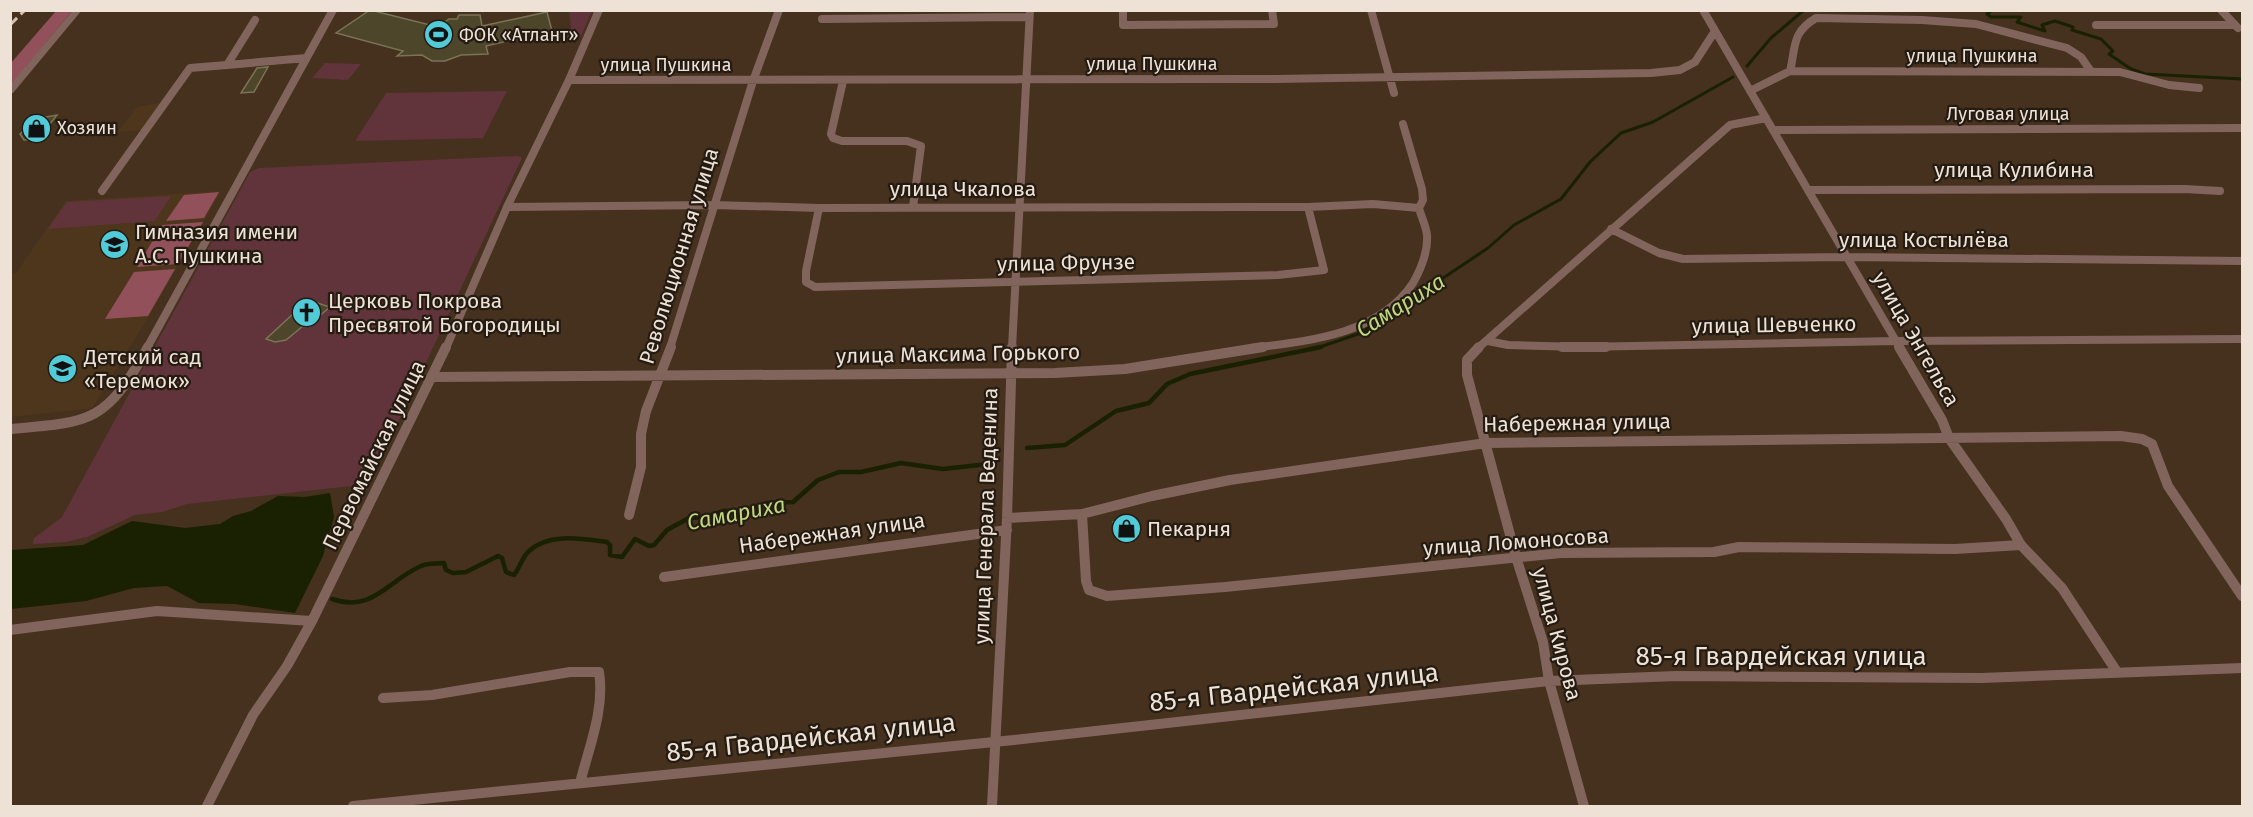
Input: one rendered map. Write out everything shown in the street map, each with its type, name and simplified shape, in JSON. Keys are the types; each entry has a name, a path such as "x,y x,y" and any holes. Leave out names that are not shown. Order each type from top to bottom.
{"street":[{"path":"10,91 78,10"},
{"path":"10,429 75,423 103,412 116,400 133,374 333,10"},
{"name":"Первомайская улица","path":"207,807 253,715 287,666 312,621 433,377 507,207 599,10"},
{"name":"Революционная улица","path":"629,515 641,467 641,434 653,391 662,374 753,81 779,10"},
{"path":"1123,10 1123,25 1274,24 1272,10"},
{"path":"1371,10 1394,93"},
{"name":"улица Энгельса","path":"1703,10 1942,420 1949,438 2006,519 2021,545 2062,588 2117,672"},
{"path":"2096,25 2236,27 2221,10"},
{"path":"822,20 1030,14"},
{"name":"улица Генерала Веденина","path":"992,807 1007,530 1011,372 1030,14"},
{"path":"1790,71 1794,56 1793,44 1806,24 1816,18 1922,20 1976,24 2067,48 2088,63 2090,70"},
{"path":"227,65 255,20"},
{"name":"улица Пушкина","path":"568,80 843,81 1612,75 1676,71 1700,58 1714,31"},
{"path":"102,191 190,68 306,58"},
{"name":"улица Пушкина","path":"1750,91 1762,88 1776,75 1790,71 2090,70 2120,72 2169,85 2199,88"},
{"path":"843,81 831,134 833,138 842,141 907,141 921,146 913,207"},
{"path":"1488,341 1730,125 1766,118"},
{"path":"1403,124 1422,189 1423,200 1419,208"},
{"name":"Луговая улица","path":"1773,130 2072,128 2122,131 2242,128"},
{"name":"улица Кулибина","path":"1808,190 2150,188 2220,191"},
{"name":"улица Чкалова","path":"507,207 714,205 819,208 1308,207 1373,204 1419,208"},
{"name":"улица Фрунзе","path":"819,208 806,271 806,282 815,287 1278,275 1324,270 1308,207"},
{"name":"улица Максима Горького","path":"433,377 1125,369 1220,352 1314,340 1365,324 1402,299 1422,268 1427,235 1419,208"},
{"name":"улица Костылёва","path":"1611,229 1659,253 1683,259 1847,257 2242,261"},
{"name":"улица Шевченко","path":"1488,341 1508,345 1580,347 1896,341 2242,339"},
{"name":"улица Кирова","path":"1488,341 1472,353 1467,360 1467,375 1516,557 1543,642 1549,681 1584,807"},
{"name":"Набережная улица","path":"1007,518 1082,514 1152,496 1230,480 1486,443 2121,436 2142,439 2152,444 2168,486 2242,597"},
{"name":"улица Ломоносова","path":"1082,514 1086,581 1089,590 1107,596 1129,596 1561,553 1714,552 1739,547 1955,549 2021,545"},
{"name":"Набережная улица","path":"664,577 1007,530"},
{"path":"10,630 157,611 312,621"},
{"name":"85-я Гвардейская улица","path":"353,807 1549,681 1676,676 1982,678 2242,668"},
{"path":"383,698 432,696 570,672 599,672 602,682 601,698 580,783"}],"shaded area":[{"path":"56,11 72,11 11,85 11,63"},
{"path":"569,11 592,11 580,38 566,39 571,27"},
{"path":"325,63 361,64 348,80 312,78"},
{"path":"507,91 483,138 355,141 386,93"},
{"path":"163,102 142,130 118,132 137,107"},
{"path":"518,156 522,158 369,484 187,504 162,512 135,515 87,537 66,542 33,544 34,538 62,517 250,172 259,168"},
{"name":"Гимназия имени А.С. Пушкина","path":"221,191 149,316 92,408 11,417 11,274 16,273 66,201"},
{"path":"219,192 204,218 166,221 184,195"},
{"path":"171,196 155,221 48,229 67,202"},
{"path":"203,222 178,264 137,267 162,225"},
{"path":"175,269 148,316 105,319 134,272"},
{"path":"330,493 334,517 323,556 295,613 235,604 199,603 167,586 134,588 86,601 11,609 11,550 83,545 132,521 185,528 220,524 278,496 305,497"}],"building":[{"name":"ФОК «Атлант»","path":"370,10 438,27 449,19 457,19 459,15 480,15 482,26 547,12 552,31 486,46 488,54 461,55 445,61 432,61 422,55 397,56 403,51 336,33"},
{"path":"268,67 254,92 241,93 257,68"},
{"name":"Хозяин","path":"57,115 38,139 24,140 20,134 35,119"},
{"name":"Церковь Покрова Пресвятой Богородицы","path":"308,300 330,307 286,340 275,342 266,339"},
{"name":"Пекарня","path":"1135,519 1138,535 1116,538 1113,522"}],"waterway":[{"name":"Самариха","path":"1747,66 1771,38 1804,10"},
{"name":"Самариха","path":"1992,10 1987,14 1991,17 2021,17 2017,22 2045,31 2042,25 2055,21 2073,27 2072,30 2101,39 2113,51 2109,54 2131,69 2145,74 2242,79"},
{"name":"Самариха","path":"1318,348 1361,333 1488,248 1514,225 1561,199 1590,162 1621,133 1653,122 1733,77"},
{"name":"Самариха","path":"1027,448 1065,445 1116,411 1149,403 1167,384 1190,374 1318,348"},
{"name":"Самариха","path":"332,599 346,602 369,599 409,572 429,564 444,563 446,570 453,573 466,572 498,556 502,558 506,572 514,575 529,551 537,545 556,539 607,542 610,545 610,555 622,557 635,539 649,546 654,545 667,530 689,518 706,517 724,511 746,511 767,503 793,502 818,480 839,472 861,472 901,463 943,469 988,464"}],"railway":[{"path":"10,25 25,10"}],"place":[{"name":"ФОК «Атлант»","path":"438,35"},
{"name":"Хозяин","path":"36,128"},
{"name":"Гимназия имени А.С. Пушкина","path":"114,244"},
{"name":"Церковь Покрова Пресвятой Богородицы","path":"307,313"},
{"name":"Детский сад «Теремок»","path":"63,369"},
{"name":"Пекарня","path":"1126,529"}]}
